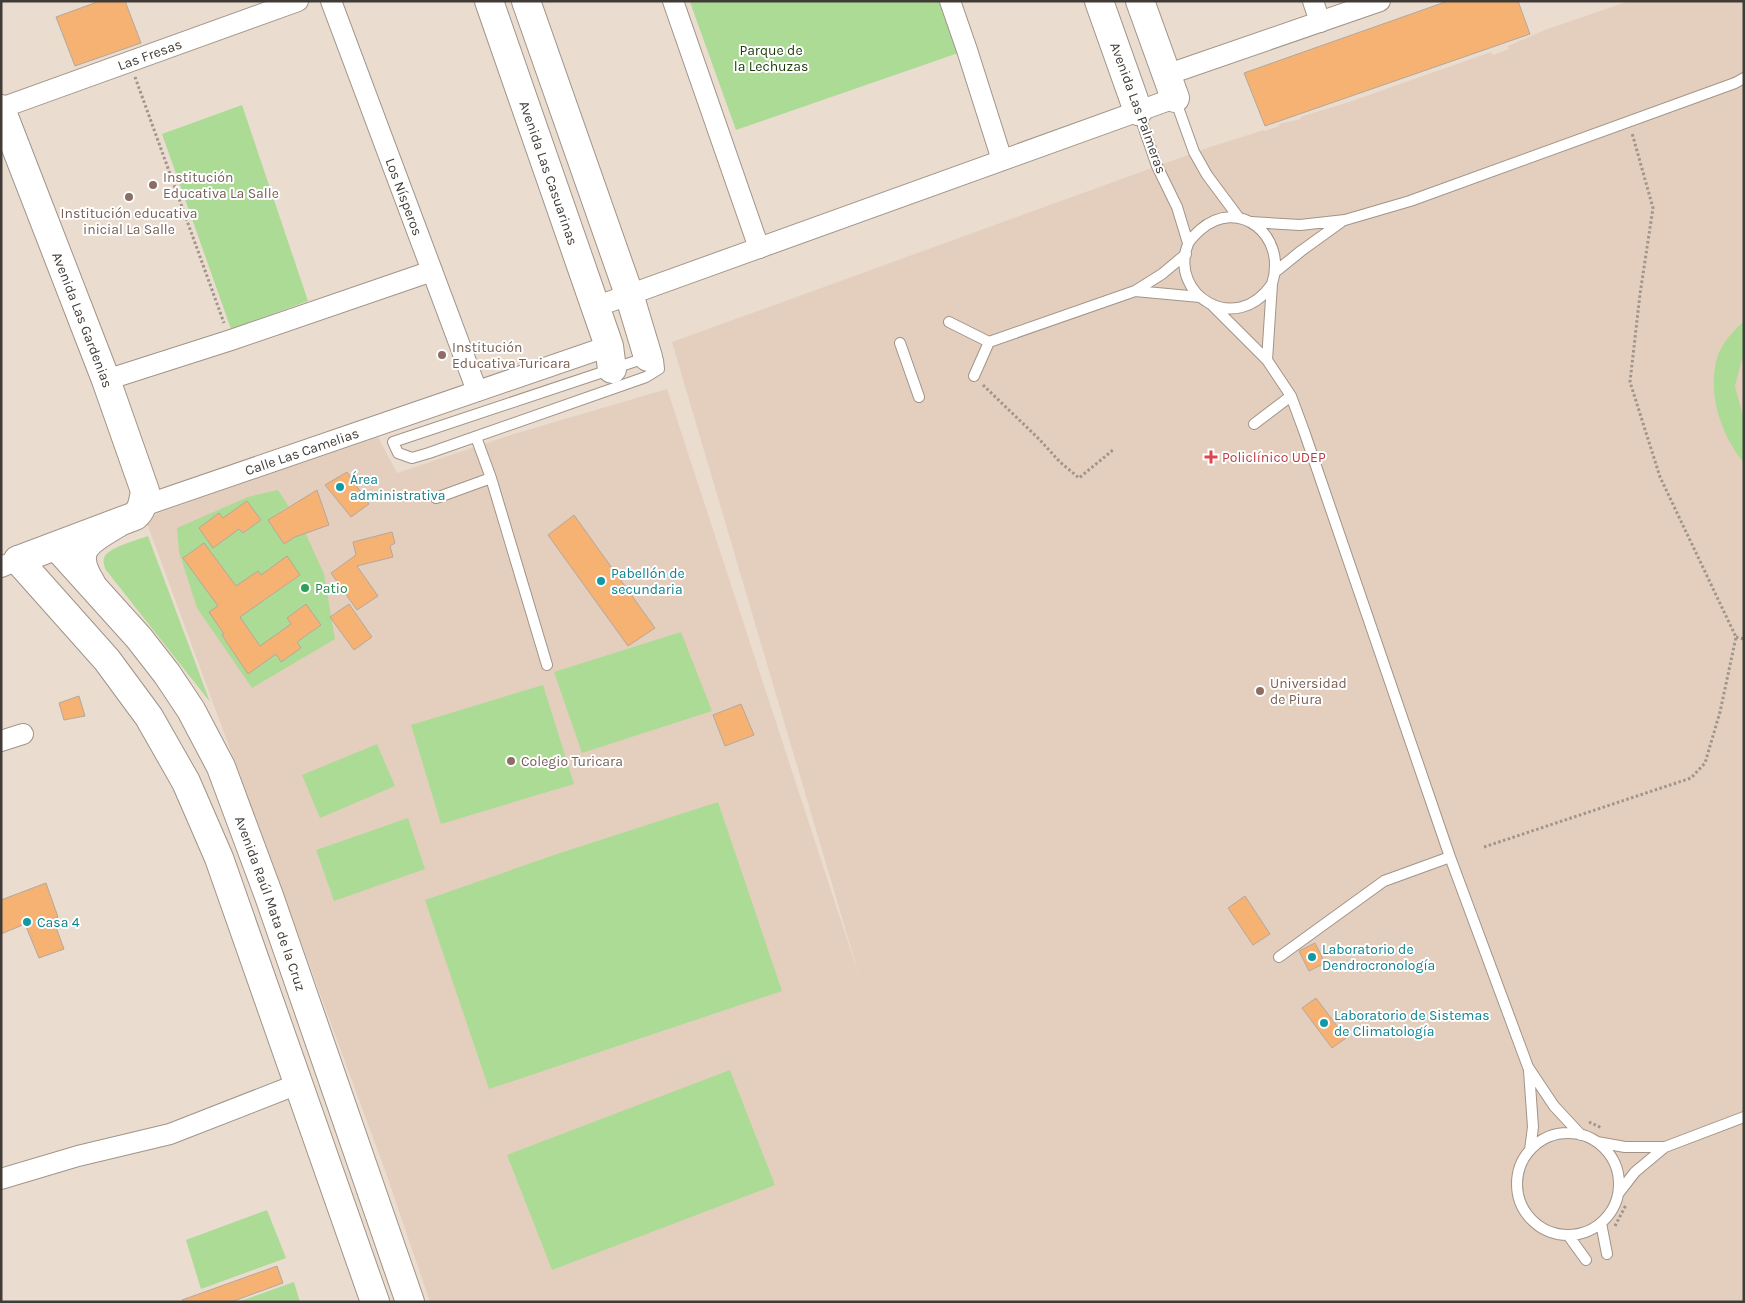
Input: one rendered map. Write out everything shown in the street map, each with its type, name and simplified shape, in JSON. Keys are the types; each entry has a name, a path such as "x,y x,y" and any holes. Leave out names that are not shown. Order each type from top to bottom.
{"main road":[{"name":"Avenida Las Casuarinas","path":"489,1 595,307 610,357"},
{"path":"526,1 629,294 648,357"},
{"name":"Avenida Las Palmeras","path":"1099,1 1138,111"},
{"path":"1140,1 1171,87"},
{"name":"Avenida Las Gardenias","path":"1,108 106,380 145,491 143,506"},
{"name":"Calle Las Camelias","path":"10,564 135,516 143,506"},
{"path":"95,588 84,570 81,554 96,536 118,523"},
{"name":"Avenida Raúl Mata de la Cruz","path":"57,547 139,638 167,674 191,710 221,767 269,896 410,1302"},
{"path":"10,564 107,660 149,717 186,782 219,858 375,1302"}],"street":[{"name":"Las Fresas","path":"1,108 298,1"},
{"name":"Los Nísperos","path":"331,1 477,391"},
{"path":"673,1 758,248"},
{"path":"950,1 1002,160"},
{"path":"1313,1 1320,22"},
{"path":"595,307 1138,111 1171,87 1320,22 1380,1"},
{"path":"106,380 432,271"},
{"name":"Calle Las Camelias","path":"143,506 477,391 610,357"},
{"path":"1,742 23,734"},
{"path":"1,1179 78,1156 170,1134 298,1084"}],"lane":[{"path":"1200,298 1188,278 1185,266 1186,254 1188,243 1196,233 1210,223 1227,218 1239,218 1251,222 1300,225 1345,220 1410,201 1629,122 1744,78"},
{"path":"1171,87 1194,152 1212,183 1239,218"},
{"name":"Avenida Las Palmeras","path":"1138,111 1157,166 1177,206 1188,243"},
{"path":"1275,272 1345,220"},
{"path":"1251,222 1261,229 1271,243 1276,260 1272,284 1267,360"},
{"path":"949,322 989,342 1135,291 1162,274 1186,254"},
{"path":"1135,291 1200,298 1222,308 1234,309 1256,302 1272,284"},
{"path":"1211,304 1267,360 1291,396 1450,857 1528,1067 1554,1106 1581,1135"},
{"path":"900,342 919,397"},
{"path":"974,376 989,342"},
{"path":"610,357 648,357 658,360 659,369 646,377 412,458 398,453 393,442 610,357"},
{"path":"1254,424 1291,396"},
{"path":"476,436 491,478 547,665"},
{"path":"436,498 491,478"},
{"path":"1279,957 1384,881 1450,857"},
{"path":"1528,1067 1533,1117 1530,1150"},
{"path":"1618,1195 1619,1183 1613,1160 1606,1150 1596,1142 1581,1135 1570,1133 1553,1135 1538,1142 1522,1162 1518,1176 1518,1190 1522,1204 1530,1217 1540,1226 1554,1233 1568,1235 1580,1233 1591,1230 1601,1223 1635,1172 1665,1147 1744,1117"},
{"path":"1596,1142 1625,1147 1665,1147"},
{"path":"1601,1223 1606,1254"},
{"path":"1568,1235 1586,1260"}],"path":[{"path":"129,61 230,340"},
{"path":"1484,847 1691,778 1705,763 1720,712 1736,637 1660,477 1630,382 1640,294 1653,208 1629,122"},
{"path":"974,376 1078,478 1113,450"},
{"path":"1736,637 1744,639"},
{"path":"1587,1120 1593,1125 1605,1129"},
{"path":"1614,1228 1631,1198"}],"shaded area":[{"name":"Universidad de Piura","path":"1629,1 1744,1 1744,1302 430,1302 386,1173 145,518 377,435 397,473 514,434 667,389 860,979 672,342 1210,147 1265,131 1279,126 1279,124 1301,119 1300,117 1349,102 1491,52 1493,55 1509,49 1508,46 1545,30"}],"green space":[{"name":"Parque de la Lechuzas","path":"950,1 967,50 736,130 690,2"},
{"path":"242,105 308,301 231,329 162,134"},
{"path":"1744,321 1744,352 1735,386 1744,420 1744,463 1729,440 1718,414 1715,400 1714,372 1721,348"},
{"name":"Patio","path":"278,490 305,532 324,574 335,639 252,688 197,608 179,552 177,528 248,497","holes":["247,502 261,520 243,533 229,514","287,507 303,531 284,544 268,520","219,513 233,533 213,547 199,528","204,543 210,595 183,558","287,557 300,575 281,589 267,570","258,571 274,594 252,608 236,586","221,604 220,627 209,612","306,604 321,625 302,639 287,618","242,621 248,673 222,636","286,627 301,648 281,662 267,642"]},
{"path":"148,536 210,702 106,570 104,558 111,550"},
{"path":"681,632 712,711 582,753 554,672"},
{"path":"543,685 574,784 441,824 411,725"},
{"path":"377,744 395,786 320,818 302,775"},
{"path":"718,802 782,991 489,1089 425,900 560,853"},
{"path":"408,818 425,869 334,901 316,850"},
{"path":"730,1070 775,1185 552,1270 507,1155"},
{"path":"267,1210 286,1258 201,1289 186,1240"},
{"path":"294,1282 300,1302 238,1302"}],"building":[{"path":"100,1 125,1 141,43 75,66 56,17"},
{"path":"1448,1 1518,1 1530,34 1265,126 1244,73"},
{"path":"347,472 369,504 351,517 325,485"},
{"path":"317,490 329,525 295,537 284,544 268,520"},
{"path":"247,501 261,520 243,533 239,529 213,548 199,528 219,513 223,518"},
{"name":"Pabellón de secundaria","path":"574,515 655,628 628,646 548,535"},
{"path":"392,532 395,543 390,546 393,557 357,566 378,596 357,610 331,573 356,555 353,542"},
{"path":"204,543 236,586 258,571 261,575 287,556 300,575 240,617 260,646 291,624 287,618 306,604 321,625 297,642 301,648 281,662 276,654 248,674 209,612 218,606 183,558"},
{"path":"349,604 372,637 354,650 330,617"},
{"path":"79,696 85,716 64,720 59,703"},
{"path":"741,704 754,735 725,746 713,715"},
{"name":"Casa 4","path":"46,883 58,917 53,919 64,949 39,958 25,924 1,934 1,900"},
{"path":"1245,896 1270,934 1253,945 1228,908"},
{"name":"Laboratorio de Dendrocronología","path":"1315,943 1325,963 1309,971 1299,951"},
{"name":"Laboratorio de Sistemas de Climatología","path":"1316,998 1346,1038 1332,1048 1302,1008"},
{"path":"277,1266 283,1283 231,1302 182,1302 182,1300"}],"place":[{"name":"Institución Educativa La Salle","path":"153,185"},
{"name":"Institución educativa inicial La Salle","path":"129,197"},
{"name":"Institución Educativa Turicara","path":"442,355"},
{"name":"Policlínico UDEP","path":"1211,457"},
{"name":"Área administrativa","path":"340,487"},
{"name":"Pabellón de secundaria","path":"601,581"},
{"name":"Patio","path":"305,588"},
{"name":"Universidad de Piura","path":"1260,691"},
{"name":"Colegio Turicara","path":"511,761"},
{"name":"Casa 4","path":"27,922"},
{"name":"Laboratorio de Dendrocronología","path":"1312,957"},
{"name":"Laboratorio de Sistemas de Climatología","path":"1324,1023"}]}
